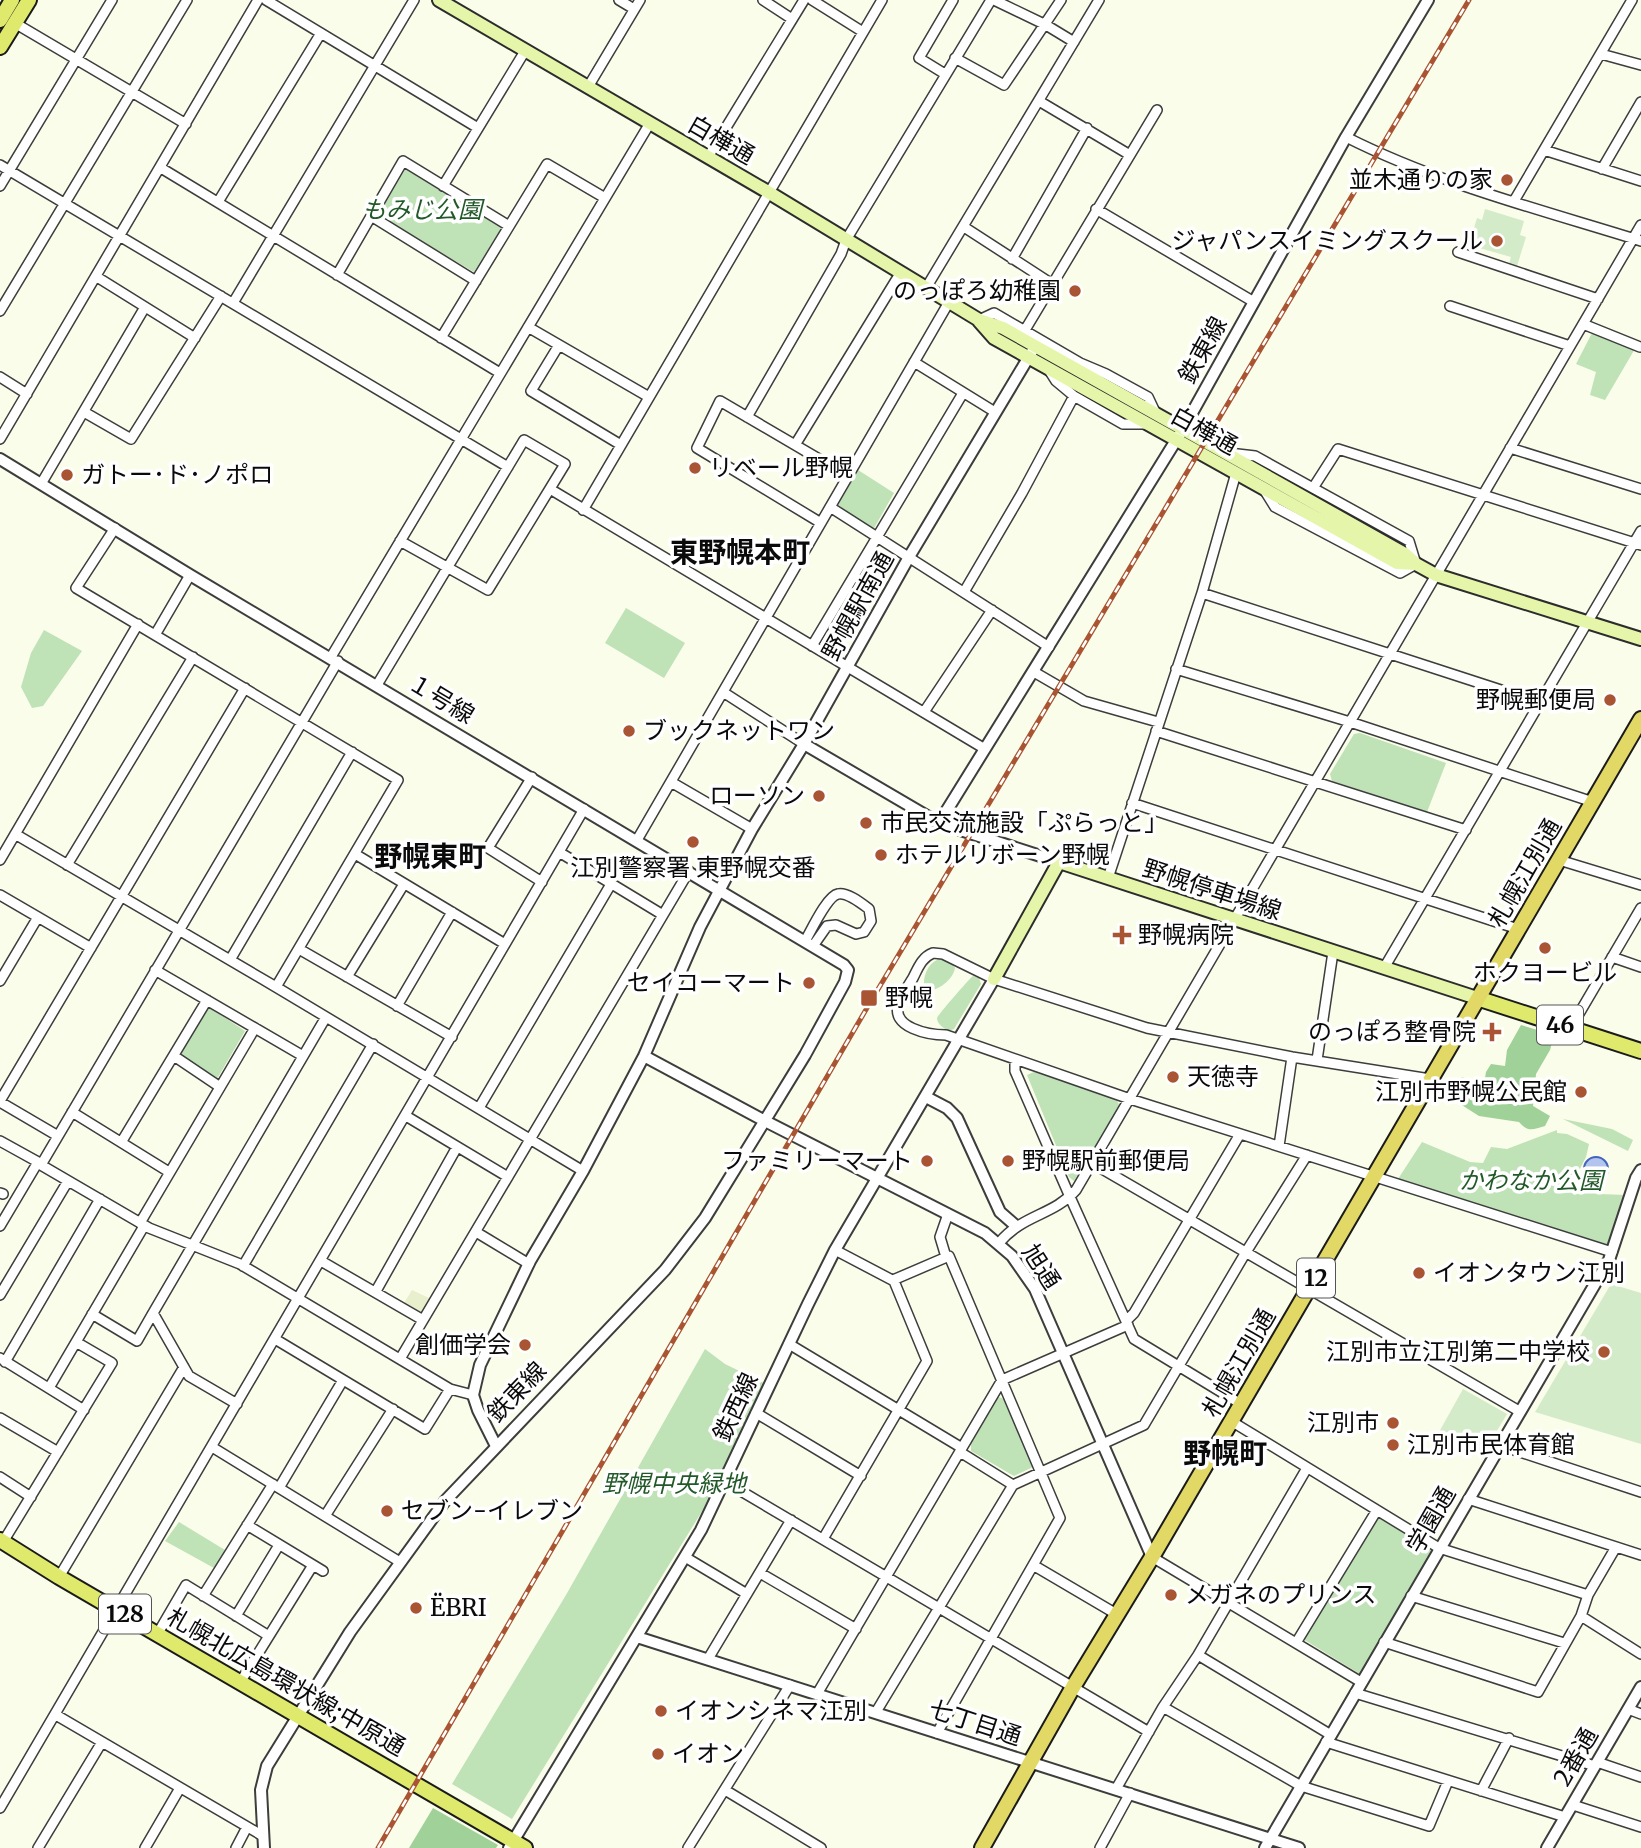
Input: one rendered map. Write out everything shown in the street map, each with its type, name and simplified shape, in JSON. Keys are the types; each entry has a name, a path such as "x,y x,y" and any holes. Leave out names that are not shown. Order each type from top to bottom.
{"highway":[{"name":"札幌江別通","path":"982,1848 1073,1687 1153,1557 1430,1079 1480,999 1518,929 1593,802 1637,734 1641,719"}],"main road":[{"path":"0,47 12,0"},
{"path":"6,19 29,0"},
{"name":"白樺通","path":"439,0 768,192 979,320 1003,328 1048,368 1152,419"},
{"name":"白樺通","path":"1032,351 1180,434 1227,453 1405,554 1436,576 1641,639"},
{"name":"白樺通","path":"1180,434 1236,473 1397,563 1416,564"},
{"path":"994,979 1059,862"},
{"name":"野幌停車場線","path":"1059,862 1480,999"},
{"name":"46","path":"1480,999 1641,1051"},
{"name":"札幌北広島環状線;中原通","path":"1,1541 297,1714 515,1846"}],"street":[{"path":"0,186 112,0"},
{"path":"0,311 63,202 187,0"},
{"path":"0,439 258,0"},
{"path":"266,0 478,128"},
{"path":"233,303 414,0"},
{"path":"619,0 634,9"},
{"path":"588,87 640,0"},
{"path":"763,0 792,19"},
{"path":"708,157 804,0"},
{"path":"812,0 863,32"},
{"path":"583,510 882,0"},
{"path":"946,74 919,58 953,0"},
{"path":"747,417 841,254 846,240 955,58 993,0 1046,25 1074,42"},
{"path":"955,58 1004,85 1061,0"},
{"path":"926,288 1099,0"},
{"name":"鉄東線","path":"939,823 1180,434 1346,137 1428,0"},
{"path":"1514,201 1632,0"},
{"path":"6,19 186,124"},
{"path":"218,202 321,33"},
{"path":"443,186 526,51"},
{"path":"1601,54 1641,65"},
{"path":"1039,101 1130,155"},
{"path":"1602,169 1641,102"},
{"path":"1025,330 1157,110"},
{"path":"0,1226 58,1136 179,931 302,722 400,541 650,123"},
{"path":"1012,259 1087,128"},
{"path":"1346,137 1382,155 1637,240"},
{"path":"1544,150 1641,181"},
{"path":"337,275 402,161 509,226"},
{"path":"441,338 547,164 605,198"},
{"path":"0,165 508,467"},
{"path":"161,168 500,373"},
{"path":"1096,209 1254,302"},
{"path":"371,216 476,281"},
{"path":"999,1243 1016,1226 1070,1198 1583,324 1637,240 1641,225"},
{"path":"964,227 1052,284"},
{"path":"1458,252 1598,299"},
{"path":"795,445 901,272"},
{"path":"97,277 195,338"},
{"path":"84,412 131,439 221,296"},
{"path":"637,840 949,302"},
{"path":"1450,306 1570,346"},
{"path":"41,484 145,307"},
{"path":"979,320 994,313 1080,363 1148,397 1152,419 1123,424 1074,397 1056,381 1048,368"},
{"path":"1583,324 1640,347"},
{"path":"528,327 649,397"},
{"path":"559,345 531,391 621,445"},
{"name":"野幌駅南通","path":"473,1395 480,1365 529,1264 645,1056 699,928 752,829 1032,351"},
{"path":"914,362 995,412"},
{"path":"0,377 27,394"},
{"path":"812,646 963,393"},
{"path":"964,592 1074,397"},
{"path":"821,523 697,448 720,401 848,476"},
{"path":"377,685 447,567 524,440 565,464 488,590 447,567 400,541"},
{"path":"1510,448 1641,489"},
{"path":"1313,488 1338,449 1637,544"},
{"path":"1227,453 1255,456 1409,541 1416,564"},
{"name":"１号線","path":"0,459 809,943 846,967 848,974 845,982"},
{"path":"1108,877 1202,593 1236,473"},
{"path":"550,489 985,749"},
{"path":"830,507 1049,647"},
{"path":"115,528 76,588 398,780 276,987"},
{"path":"1384,968 1637,544 1641,531"},
{"path":"155,635 190,575"},
{"path":"1202,593 1541,703"},
{"path":"924,712 992,610"},
{"path":"0,859 138,624"},
{"path":"67,865 192,657"},
{"path":"1176,669 1350,722 1593,802"},
{"path":"1034,672 1084,701 1466,830"},
{"path":"58,1136 0,1101 245,688"},
{"path":"723,692 804,744 939,823 1059,862"},
{"path":"230,960 352,752"},
{"path":"532,777 488,848 542,882"},
{"path":"670,782 752,829"},
{"path":"1132,803 1518,929"},
{"path":"0,1808 584,809"},
{"path":"15,834 583,1171"},
{"path":"559,852 663,915"},
{"path":"355,854 505,944"},
{"path":"1559,860 1641,884"},
{"path":"400,1359 689,871"},
{"path":"347,977 404,884"},
{"path":"480,1108 611,884"},
{"path":"836,894 845,895 869,909 871,921 864,932 856,934 836,925 827,926 809,943 829,900 836,894"},
{"path":"0,895 90,948"},
{"path":"1570,1028 1641,908"},
{"path":"397,1006 452,912"},
{"path":"0,981 38,917"},
{"path":"299,949 452,1037"},
{"path":"1317,1060 1334,952"},
{"path":"1430,1079 1292,1057 1147,1028 994,979 943,954 933,953 922,961 897,1011 900,1018 918,1031 930,1035 946,1035 1130,1099 1612,1252"},
{"path":"1612,957 1641,967"},
{"path":"155,970 303,1056"},
{"name":"鉄西線","path":"515,1846 701,1531 835,1250 994,979"},
{"name":"鉄東線","path":"264,1842 261,1790 272,1754 350,1632 444,1501 666,1270 705,1218 805,1055 845,982"},
{"path":"122,1142 207,1000"},
{"path":"92,1314 137,1341 326,1017"},
{"path":"49,1388 169,1172 255,1028"},
{"path":"243,1266 373,1044"},
{"path":"174,1056 220,1087"},
{"name":"旭通","path":"645,1056 765,1121 985,1233 999,1243 1024,1271 1035,1289 1153,1557"},
{"path":"1279,1146 1292,1057"},
{"path":"1015,1060 1016,1070 1070,1198 1134,1339 1241,1404"},
{"path":"926,1097 947,1108 957,1118 1000,1212 1016,1226"},
{"path":"72,1112 169,1172"},
{"path":"406,1116 508,1177"},
{"path":"817,1694 1002,1380 1127,1323 1240,1134"},
{"path":"0,1140 142,1224 243,1266 450,1389 473,1395 496,1446"},
{"path":"376,1291 457,1147"},
{"path":"876,1712 1013,1485 1144,1425 1307,1155"},
{"path":"1092,1163 1519,1411"},
{"name":"学園通","path":"1267,1843 1612,1252 1641,1170"},
{"path":"0,1295 68,1181"},
{"path":"84,1410 3,1360 100,1199"},
{"path":"937,1733 1060,1518 948,1256 946,1257 940,1230 948,1214"},
{"path":"476,1232 529,1264"},
{"path":"823,1539 927,1361 892,1280 835,1250"},
{"path":"892,1280 946,1257"},
{"path":"321,1261 423,1320"},
{"path":"153,1313 189,1376 237,1404"},
{"path":"275,1339 425,1429 450,1389"},
{"path":"1,1541 32,1497 111,1363 76,1342"},
{"path":"789,1344 899,1410 1013,1485"},
{"path":"59,1577 184,1367"},
{"path":"204,1596 247,1525 276,1486 343,1380"},
{"path":"326,1516 393,1409"},
{"path":"756,1413 861,1476"},
{"path":"0,1418 58,1452"},
{"path":"1231,1421 1439,1548 1588,1595"},
{"path":"1499,1445 1641,1492"},
{"path":"212,1447 400,1562"},
{"path":"1116,1788 1198,1655 1307,1468"},
{"path":"0,1478 32,1497"},
{"path":"724,1481 1149,1732"},
{"path":"1468,1499 1641,1555"},
{"path":"1296,1643 1377,1510"},
{"path":"708,1659 791,1520"},
{"path":"247,1525 323,1572"},
{"path":"236,1616 279,1545"},
{"path":"1384,1642 1538,1692 1616,1547"},
{"path":"685,1557 747,1594"},
{"path":"1153,1557 1361,1682"},
{"path":"241,1681 313,1565"},
{"path":"1033,1566 1118,1615"},
{"path":"760,1573 856,1629"},
{"path":"158,1633 186,1585 269,1636"},
{"path":"1411,1596 1564,1643"},
{"path":"1581,1616 1641,1654"},
{"name":"七丁目通","path":"637,1637 1116,1788 1267,1843 1299,1848"},
{"path":"1198,1655 1328,1738 1448,1781 1565,1817"},
{"path":"688,1848 790,1685"},
{"name":"2番通","path":"1547,1848 1641,1688"},
{"path":"1355,1693 1641,1777"},
{"path":"1164,1707 1301,1786 1429,1826 1448,1781"},
{"path":"1628,1709 1641,1714"},
{"path":"56,1715 247,1827 264,1842"},
{"path":"1480,1791 1509,1738"},
{"path":"38,1848 102,1742"},
{"path":"145,1848 180,1788"},
{"path":"724,1790 821,1848"},
{"path":"1100,1848 1130,1793"},
{"path":"1573,1805 1641,1827"},
{"path":"236,1848 247,1827"}],"green space":[{"name":"もみじ公園","path":"406,168 502,227 474,272 378,216"},
{"name":"ジャパンスイミングスクール","path":"1485,209 1524,221 1520,235 1526,237 1517,266 1509,264 1511,257 1469,245 1477,218 1482,220"},
{"path":"1592,333 1619,342 1618,344 1636,347 1605,400 1590,395 1596,372 1576,364"},
{"path":"858,470 894,493 873,530 838,505"},
{"path":"626,608 685,643 664,678 605,643"},
{"path":"44,630 82,651 43,706 32,708 21,687 31,653"},
{"path":"1360,733 1446,763 1427,812 1332,781 1330,774 1354,734"},
{"path":"942,958 950,961 955,968 954,972 948,981 939,987 925,991 927,971 933,963"},
{"path":"973,976 979,978 981,984 954,1029 948,1031 939,1024 937,1018"},
{"path":"209,1007 245,1031 217,1079 178,1055"},
{"path":"1521,1025 1554,1035 1550,1050 1536,1074 1533,1106 1550,1116 1545,1126 1533,1129 1528,1129 1519,1122 1479,1116 1446,1095 1462,1077 1484,1084 1491,1064 1505,1066 1507,1050"},
{"path":"1034,1072 1116,1098 1120,1107 1074,1181 1069,1177 1027,1075"},
{"path":"1563,1119 1612,1129 1633,1140 1628,1151"},
{"name":"かわなか公園","path":"1557,1130 1557,1133 1567,1134 1589,1144 1586,1157 1571,1186 1599,1194 1626,1195 1618,1225 1607,1248 1398,1179 1422,1142 1470,1162 1483,1163 1491,1147 1507,1149"},
{"name":"江別市立江別第二中学校","path":"1611,1284 1641,1293 1641,1444 1535,1412"},
{"path":"412,1290 431,1299 423,1313 404,1303"},
{"name":"野幌中央緑地","path":"705,1349 725,1364 764,1383 709,1500 512,1819 452,1784 566,1595"},
{"path":"1463,1389 1507,1414 1482,1456 1439,1432"},
{"path":"998,1397 1005,1399 1033,1467 1014,1476 971,1451 971,1444"},
{"path":"1377,1516 1434,1551 1360,1674 1303,1639"},
{"path":"179,1522 225,1550 214,1568 165,1541"},
{"path":"433,1808 498,1845 496,1848 409,1848"}],"water":[{"path":"1596,1157 1607,1164 1608,1169 1601,1180 1596,1181 1585,1174 1584,1169 1591,1158"}],"railway":[{"path":"378,1848 871,1001 1469,0"}],"place":[{"name":"並木通りの家","path":"1507,180"},
{"name":"ジャパンスイミングスクール","path":"1497,241"},
{"name":"のっぽろ幼稚園","path":"1075,291"},
{"name":"リベール野幌","path":"695,468"},
{"name":"ガトー･ド･ノポロ","path":"67,475"},
{"name":"野幌郵便局","path":"1610,700"},
{"name":"ブックネットワン","path":"629,731"},
{"name":"ローソン","path":"819,796"},
{"name":"市民交流施設「ぷらっと」","path":"866,823"},
{"name":"江別警察署 東野幌交番","path":"693,842"},
{"name":"ホテルリボーン野幌","path":"881,855"},
{"name":"野幌病院","path":"1122,935"},
{"name":"ホクヨービル","path":"1545,948"},
{"name":"セイコーマート","path":"809,983"},
{"name":"野幌","path":"869,998"},
{"name":"のっぽろ整骨院","path":"1492,1032"},
{"name":"天徳寺","path":"1173,1077"},
{"name":"江別市野幌公民館","path":"1581,1092"},
{"name":"ファミリーマート","path":"927,1161"},
{"name":"野幌駅前郵便局","path":"1008,1161"},
{"name":"イオンタウン江別","path":"1419,1273"},
{"name":"創価学会","path":"525,1345"},
{"name":"江別市立江別第二中学校","path":"1604,1352"},
{"name":"江別市","path":"1393,1423"},
{"name":"江別市民体育館","path":"1393,1445"},
{"name":"セブン-イレブン","path":"387,1511"},
{"name":"メガネのプリンス","path":"1171,1595"},
{"name":"ËBRI","path":"416,1608"},
{"name":"イオンシネマ江別","path":"661,1711"},
{"name":"イオン","path":"658,1754"}],"district":[{"name":"東野幌本町","path":"740,552"},
{"name":"野幌東町","path":"430,856"},
{"name":"野幌町","path":"1225,1453"}]}
